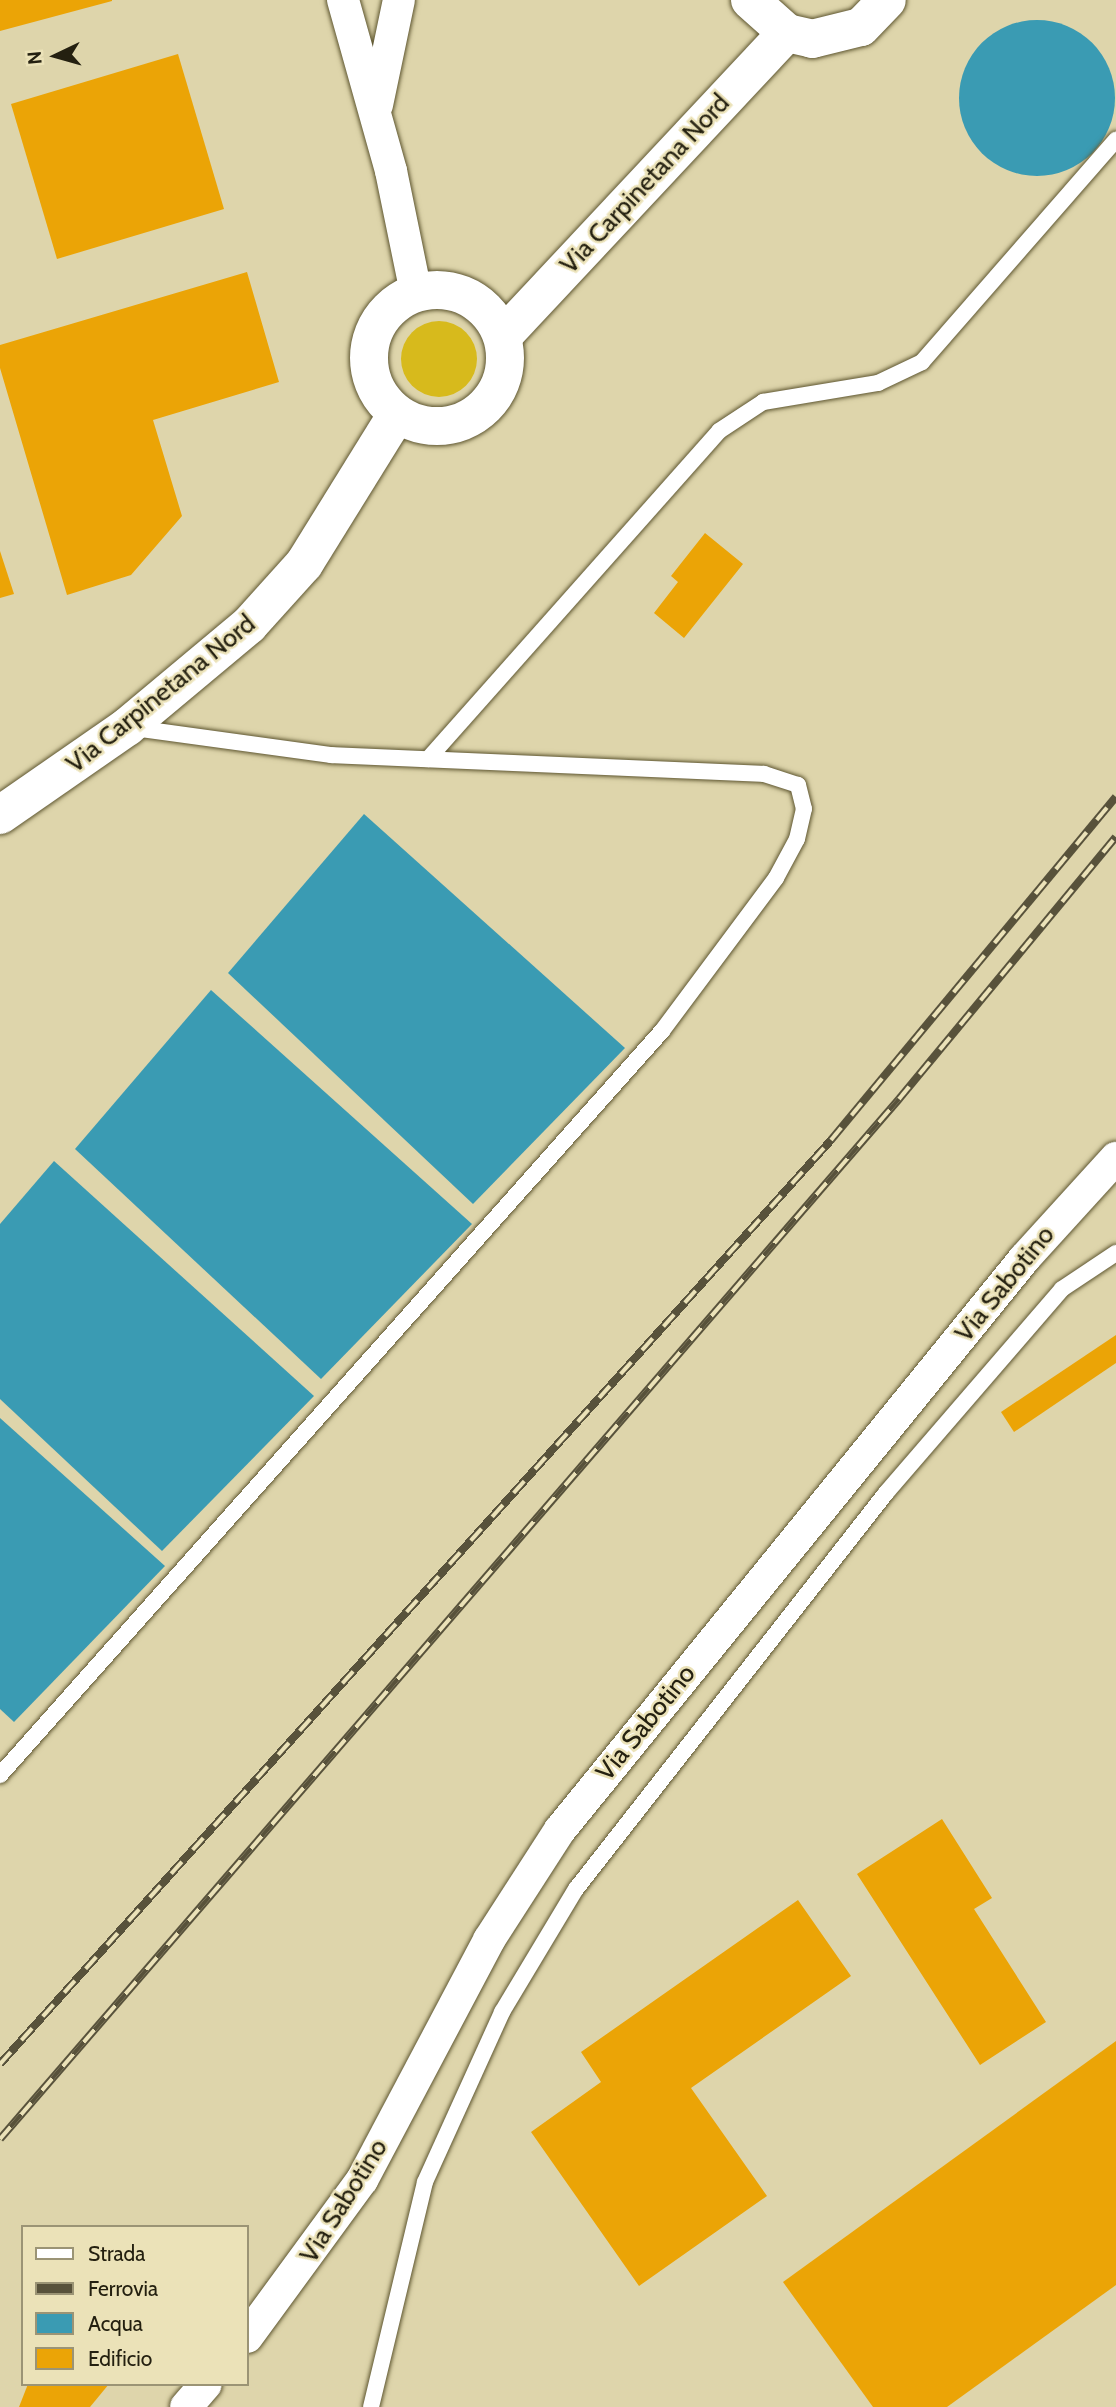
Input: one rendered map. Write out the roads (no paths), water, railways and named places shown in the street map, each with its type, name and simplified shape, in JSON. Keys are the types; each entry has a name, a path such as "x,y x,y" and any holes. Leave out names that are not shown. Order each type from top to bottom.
{"main road":[{"path":"750,0 787,33 812,39 838,37 861,27 887,0"},
{"name":"Via Carpinetana Nord","path":"503,336 787,33"},
{"path":"416,292 458,292 493,317 503,336 503,379 478,414 437,427 397,414 372,380 372,337 389,310 416,292"},
{"name":"Via Carpinetana Nord","path":"0,816 127,727 219,653 286,584 359,482 397,414"}],"street":[{"path":"343,0 376,115 416,292"},
{"path":"376,115 399,0"},
{"name":"Via Sabotino","path":"248,2336 362,2180 489,1940 560,1830 1024,1259 1116,1158"},
{"path":"186,2407 204,2386"}],"lane":[{"path":"428,759 719,431 763,402 878,383 922,362 1116,140"},
{"path":"0,1775 662,1031 776,878 797,839 804,808 798,785 764,774 291,751 127,727"},
{"path":"371,2407 435,2159 502,2012 576,1889 887,1493 1062,1289 1116,1253"}],"water":[{"path":"1037,20 1067,26 1092,43 1109,68 1115,98 1109,128 1092,153 1067,170 1037,176 1007,170 982,153 965,128 959,98 965,68 982,43 1007,26"},
{"path":"364,814 625,1048 473,1204 228,973"},
{"path":"211,990 472,1224 321,1379 75,1149"},
{"path":"54,1161 314,1396 162,1551 0,1399 0,1224"},
{"path":"0,1418 165,1566 14,1722 0,1709"}],"railway":[{"path":"0,2064 831,1140 1116,797"},
{"path":"0,2139 899,1099 1116,837"}]}
